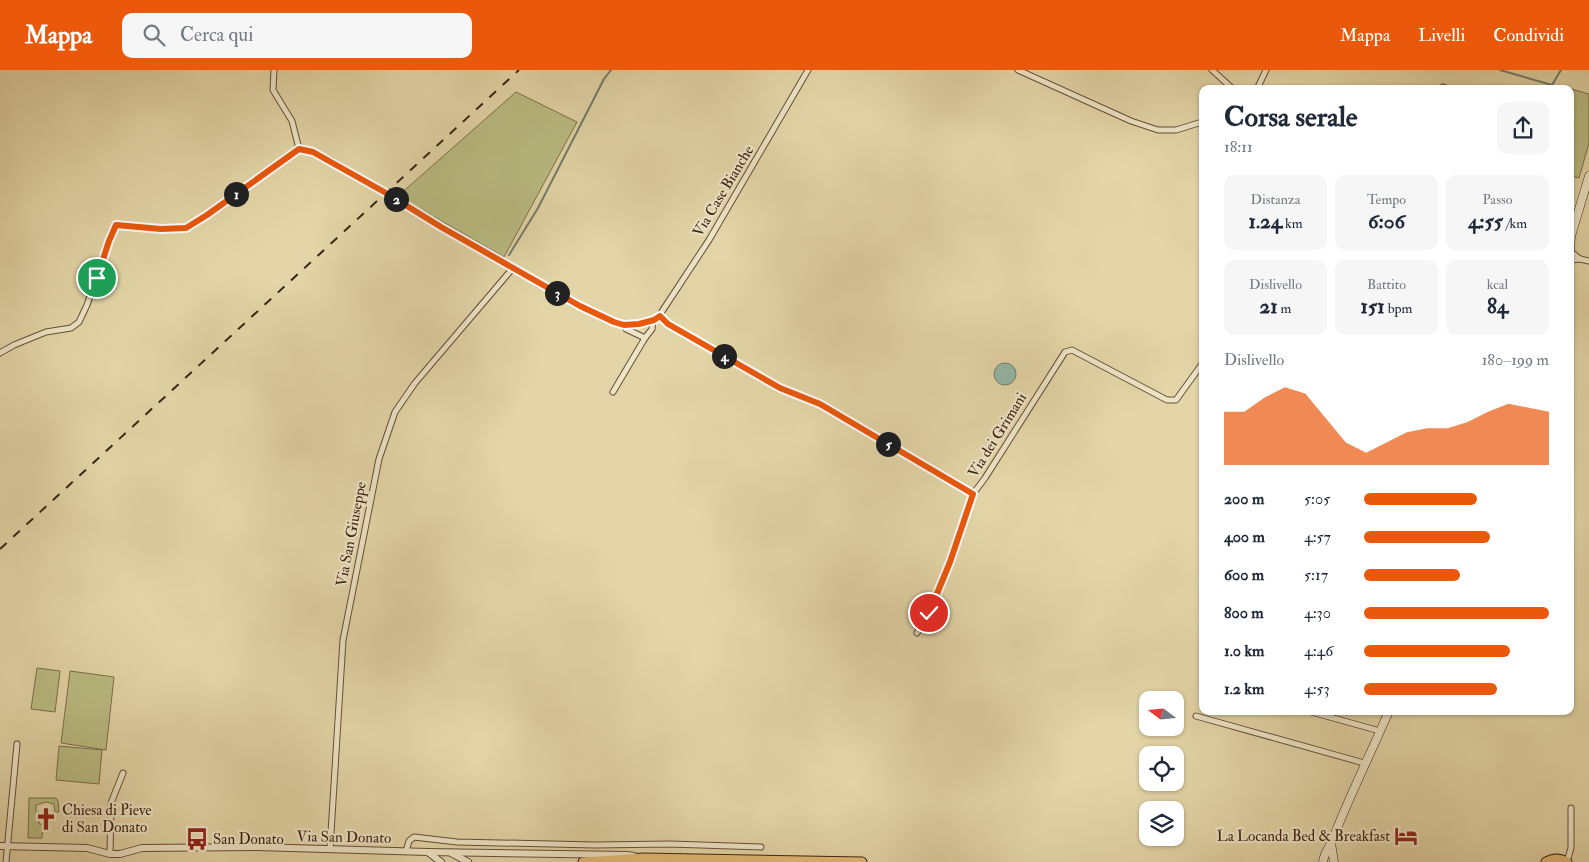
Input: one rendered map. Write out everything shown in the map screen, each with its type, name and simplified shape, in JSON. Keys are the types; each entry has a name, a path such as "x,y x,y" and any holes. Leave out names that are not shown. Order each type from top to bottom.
{"main road":[{"path":"1574,226 1589,176"},
{"path":"1323,862 1325,852 1331,843 1364,762 1387,715"},
{"path":"1331,843 1334,862"},
{"path":"583,862 644,858 862,862"},
{"path":"1546,862 1554,859 1567,862"}],"street":[{"path":"274,70 273,90 292,121 299,149"},
{"name":"Via Case Bianche","path":"624,325 654,320 660,316 709,240 808,70"},
{"path":"1018,70 1132,121 1158,130 1176,130 1199,123"},
{"path":"1212,70 1229,85"},
{"path":"1259,85 1266,70"},
{"path":"0,353 46,332 71,328 79,322 116,225 161,229 186,228 299,149 313,152 332,161 441,227 580,306 624,325 626,329 645,338"},
{"path":"1574,256 1589,261"},
{"name":"Via San Giuseppe","path":"330,849 343,640 379,459 395,412 415,383 513,268"},
{"name":"Via dei Grimani","path":"660,316 668,324 780,388 820,404 973,494 1065,352 1072,350 1167,400 1176,400 1199,368"},
{"name":"Via Case Bianche","path":"613,392 652,329 654,320"},
{"path":"917,633 929,613 950,562 973,494"},
{"path":"1322,715 1380,732"},
{"path":"1196,716 1364,762"},
{"path":"6,862 4,846 17,744"},
{"path":"110,854 111,803 123,773"},
{"path":"1567,862 1571,848 1571,808"},
{"path":"406,851 409,841 414,837 457,842 595,845 670,844 761,847"},
{"name":"Via San Donato","path":"4,846 88,848 110,854 120,854 142,848 178,847 627,855 644,858"},
{"path":"428,852 441,862"},
{"name":"Via San Donato","path":"448,852 468,862"}],"green space":[{"path":"1574,90 1589,94 1589,143 1579,178 1574,177"},
{"path":"516,92 577,122 504,257 398,196"},
{"path":"37,668 60,671 55,712 31,709"},
{"path":"70,671 114,677 106,750 61,743"},
{"path":"59,746 102,750 99,784 56,780"},
{"path":"29,798 56,798 58,801 59,812 55,812 54,804 46,802 36,805 36,813 40,813 39,824 43,824 42,838 28,838"}],"shaded area":[{"path":"1005,363 1013,366 1016,374 1013,382 1005,385 997,382 994,374 997,366"}],"waterway":[{"path":"509,255 538,208 604,79 611,70"},
{"path":"1500,70 1552,85 1561,70"}],"railway":[{"path":"0,549 519,70"}],"place":[{"name":"Chiesa di Pieve di San Donato","path":"46,819"},
{"name":"La Locanda Bed & Breakfast","path":"1406,836"},
{"name":"San Donato","path":"197,839"}],"route":[{"path":"97,278 116,225 161,229 186,228 299,149 313,152 332,161 441,227 580,306 624,325 639,324 654,320 660,316 668,324 780,388 820,404 973,494 950,562 929,613"}]}
